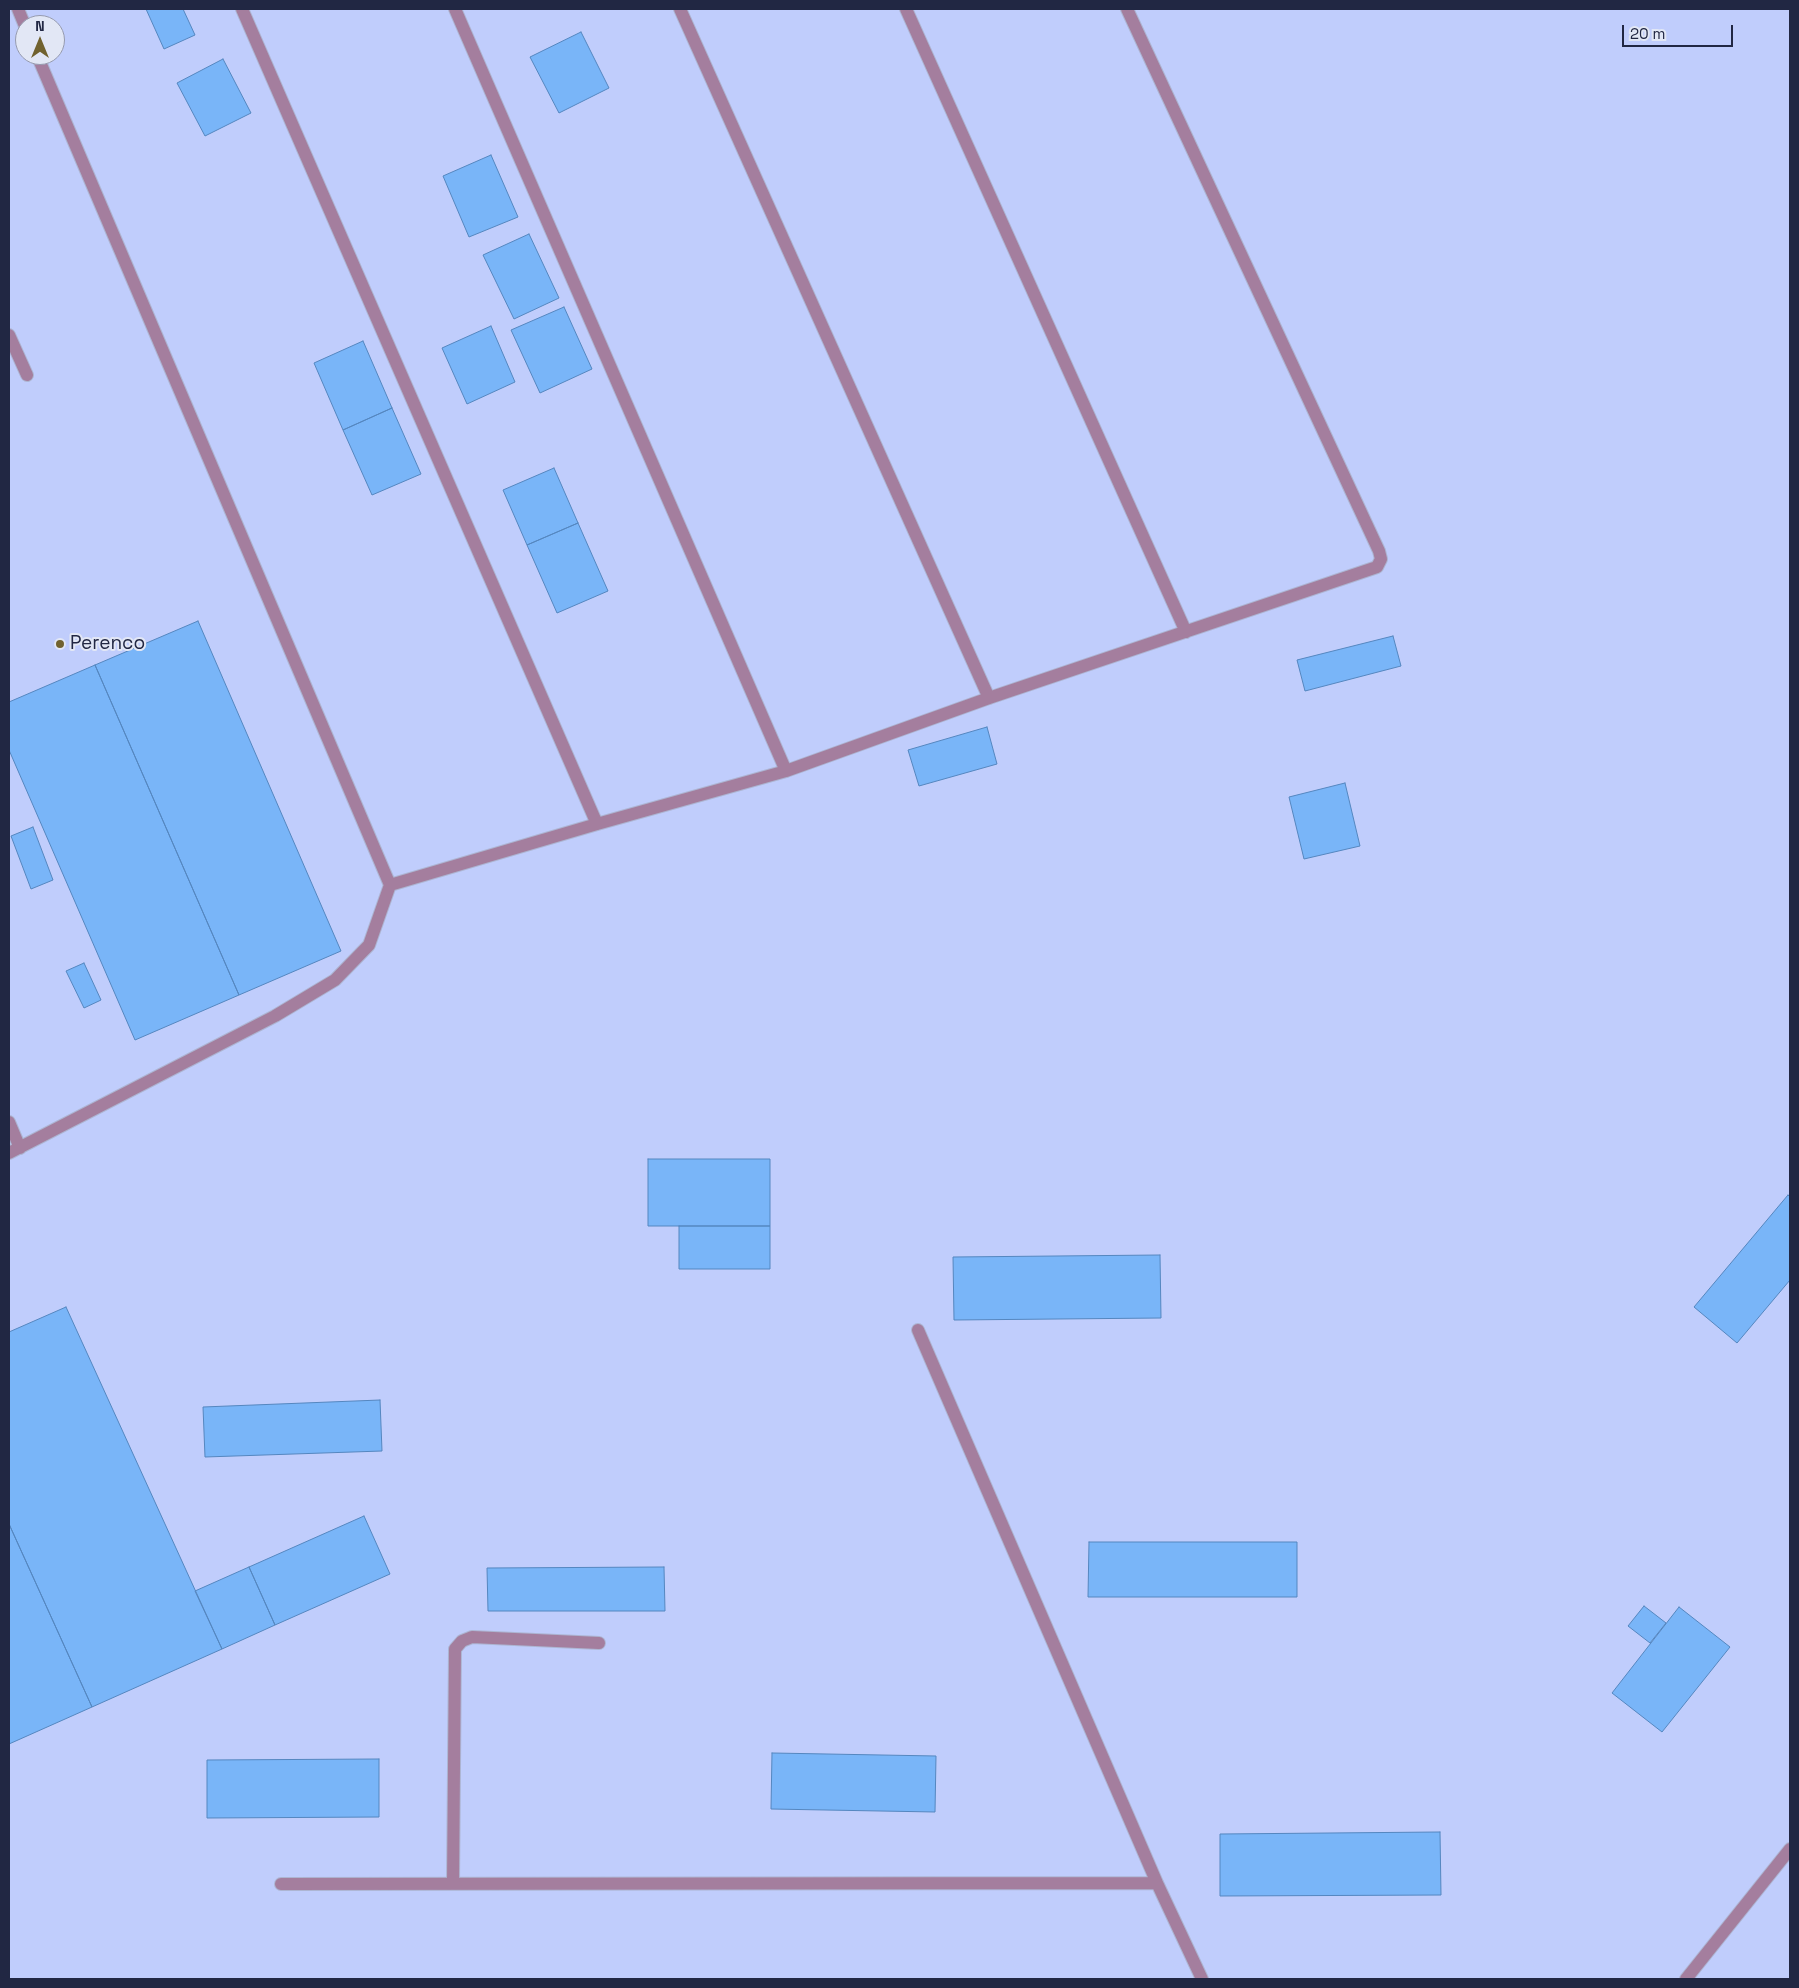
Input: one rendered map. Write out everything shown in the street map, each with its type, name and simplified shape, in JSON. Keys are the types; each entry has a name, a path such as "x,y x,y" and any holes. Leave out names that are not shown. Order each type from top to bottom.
{"street":[{"path":"242,9 597,824"},
{"path":"455,9 786,771"},
{"path":"680,9 989,698"},
{"path":"906,9 1186,632"},
{"path":"390,885 786,771 989,698 1378,567 1381,559 1379,551 1127,9"},
{"path":"9,1122 14,1150 275,1016 335,980 369,945 390,885 42,65"},
{"path":"9,335 27,375"},
{"path":"918,1330 1157,1883 1202,1979"},
{"path":"453,1884 455,1649 462,1642 472,1637 599,1643"},
{"path":"1686,1979 1790,1849"},
{"path":"281,1884 1157,1883"}],"shaded area":[{"path":"9,9 1790,9 1790,1979 9,1979"}],"building":[{"path":"146,9 183,9 195,35 164,49"},
{"path":"581,32 609,88 559,113 530,57"},
{"path":"223,59 251,113 205,136 177,83"},
{"path":"491,155 518,217 469,237 443,176"},
{"path":"529,234 559,298 514,319 483,255"},
{"path":"564,307 592,369 540,393 511,330"},
{"path":"491,326 515,382 467,404 442,348"},
{"path":"363,341 392,408 343,430 314,363"},
{"path":"392,408 421,474 372,495 343,430"},
{"path":"554,468 578,523 527,545 503,490"},
{"path":"578,523 608,591 557,613 527,545"},
{"path":"198,621 341,951 239,995 95,665"},
{"path":"1393,636 1401,666 1305,691 1297,660"},
{"path":"95,665 239,995 135,1040 9,750 9,702"},
{"path":"987,727 997,764 919,786 908,750"},
{"path":"1345,783 1360,846 1304,859 1289,797"},
{"path":"33,827 53,880 31,889 11,836"},
{"path":"84,963 101,1000 84,1008 66,971"},
{"path":"648,1159 770,1159 770,1226 648,1226"},
{"path":"1788,1195 1790,1197 1790,1280 1737,1343 1694,1307"},
{"path":"679,1226 770,1226 770,1269 679,1269"},
{"path":"1160,1255 1161,1318 954,1320 953,1257"},
{"path":"66,1307 222,1649 92,1707 9,1524 9,1332"},
{"path":"380,1400 382,1451 205,1457 203,1407"},
{"path":"364,1516 390,1574 275,1625 249,1567"},
{"path":"9,1524 92,1707 9,1744"},
{"path":"1089,1542 1297,1542 1297,1597 1088,1597"},
{"path":"249,1567 275,1625 222,1649 195,1591"},
{"path":"664,1567 665,1611 488,1611 487,1568"},
{"path":"1644,1606 1666,1623 1650,1643 1628,1626"},
{"path":"1679,1607 1730,1647 1662,1732 1612,1693"},
{"path":"772,1753 936,1756 935,1812 771,1809"},
{"path":"379,1759 379,1817 207,1818 207,1760"},
{"path":"1440,1832 1441,1895 1220,1896 1220,1834"}],"place":[{"name":"Perenco","path":"60,644"}]}
